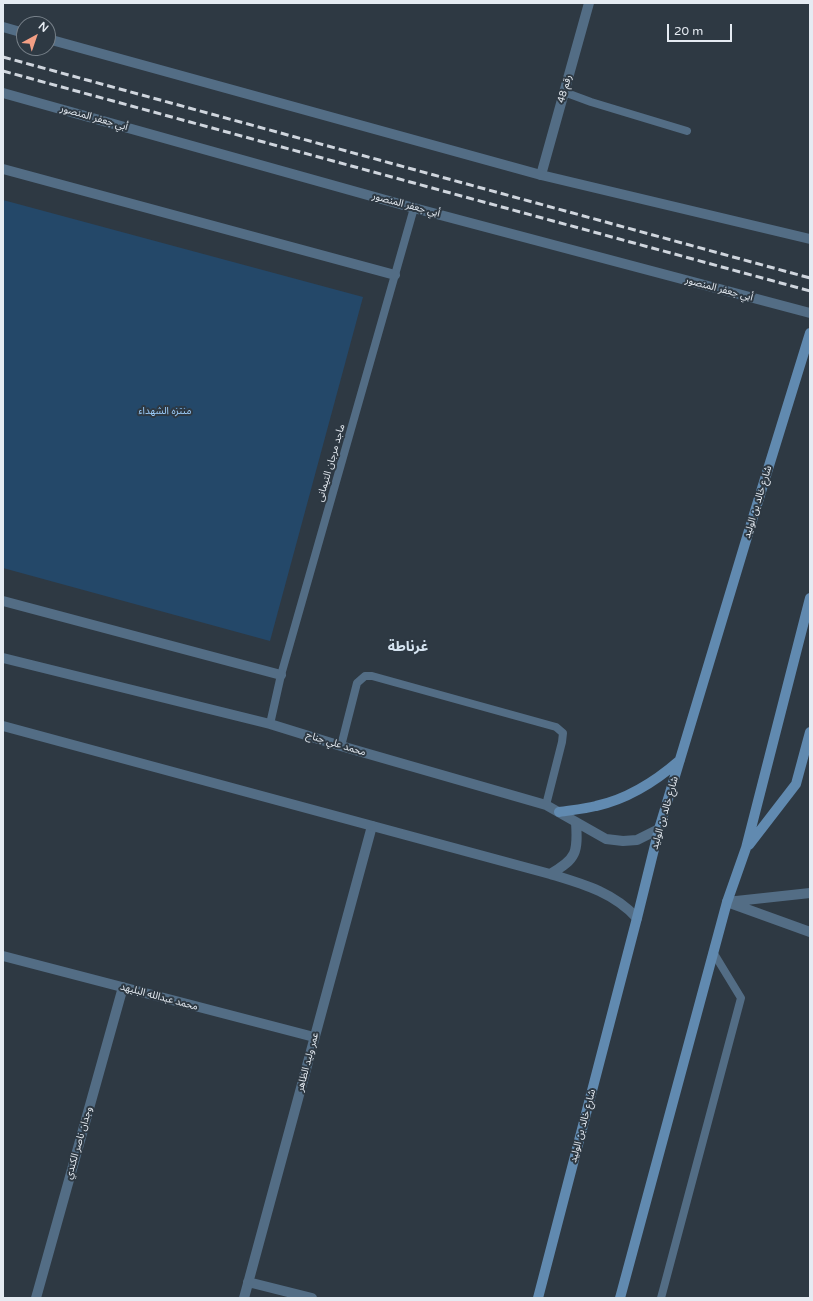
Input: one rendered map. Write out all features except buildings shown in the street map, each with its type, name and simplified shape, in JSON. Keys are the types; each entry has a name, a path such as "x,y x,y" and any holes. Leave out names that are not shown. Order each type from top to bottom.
{"main road":[{"name":"شارع خالد بن الوليد","path":"538,1298 659,829 810,332"},
{"path":"620,1298 727,902 746,848 810,598"},
{"path":"746,848 796,784 810,732"},
{"path":"559,812 596,806 636,791 663,774 680,760"}],"street":[{"name":"رقم 48","path":"541,174 589,3"},
{"path":"3,27 16,31"},
{"path":"56,41 541,174 810,239"},
{"name":"أبي جعفر المنصور","path":"3,93 414,208 810,313"},
{"path":"3,169 395,275"},
{"path":"3,601 281,676"},
{"name":"محمد علي جناح","path":"3,658 270,724 546,805 606,839 623,841 637,840 659,829"},
{"path":"3,726 550,874 595,888 629,909 637,918"},
{"path":"550,874 566,865 574,855 578,841 576,822"},
{"name":"عمر وليد الظاهر","path":"244,1298 372,826"},
{"path":"727,902 810,893"},
{"path":"727,902 810,932"},
{"name":"محمد عبدالله البليهد","path":"3,956 314,1038"},
{"name":"وجدان ناصر الكندي","path":"36,1298 123,987"},
{"path":"248,1282 312,1298"}],"lane":[{"path":"564,92 591,102 686,131"},
{"name":"ماجد مرجان التيمانى","path":"270,724 281,676 414,208"},
{"path":"341,746 357,683 365,676 372,676 556,726 563,734 562,742 546,805"},
{"path":"661,1298 742,998 714,952"}],"green space":[{"name":"منتزه الشهداء","path":"3,200 363,297 270,641 3,568"}],"railway":[{"path":"3,57 810,278"},
{"path":"3,71 810,291"}],"district":[{"name":"غرناطة","path":"408,647"}]}
